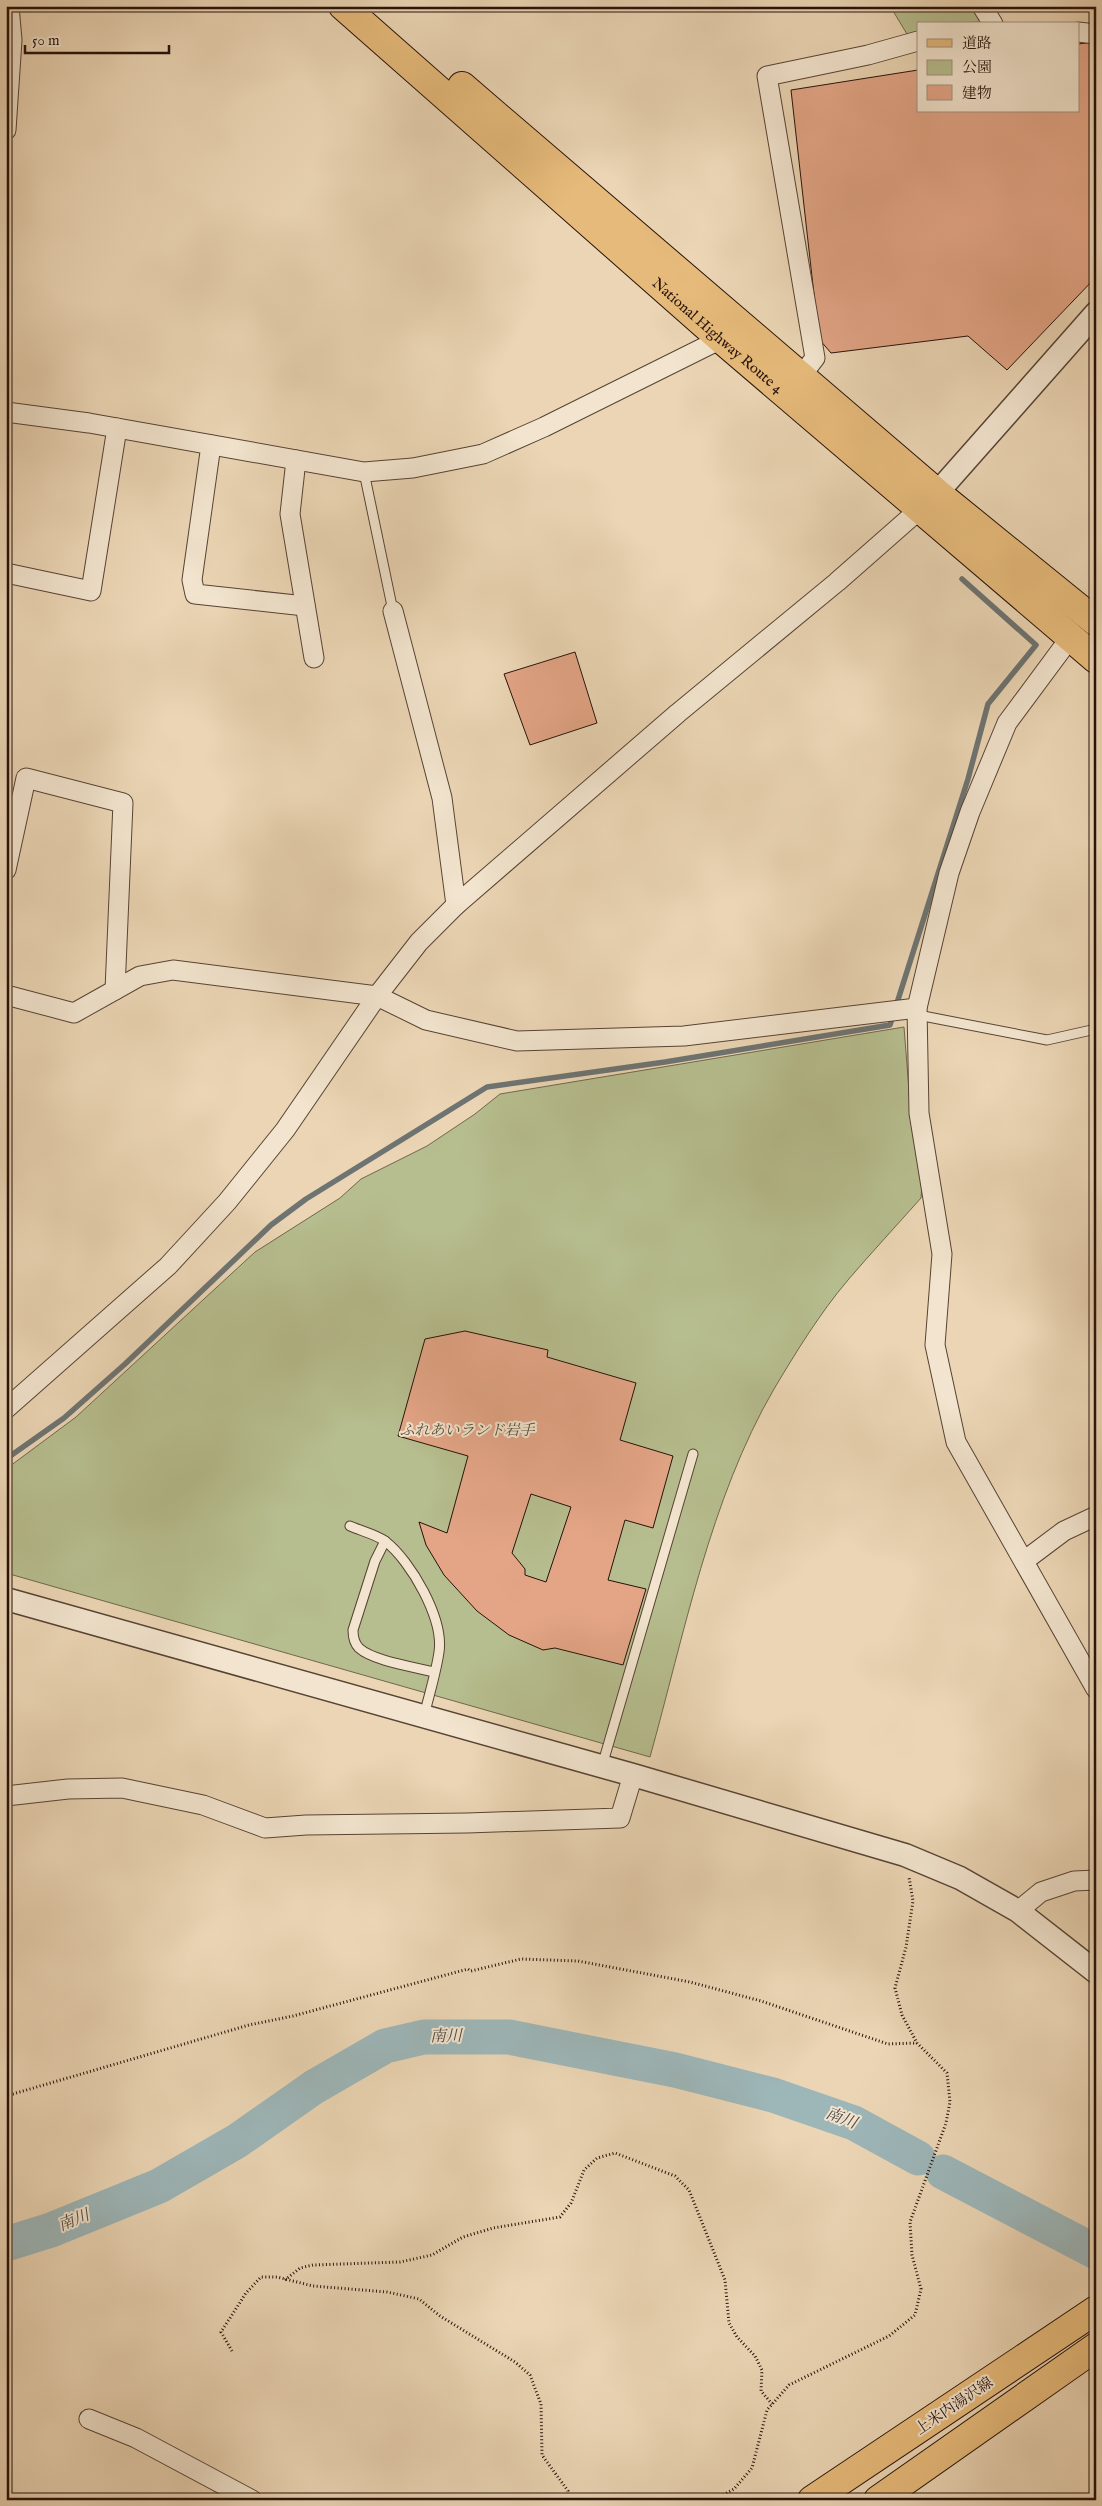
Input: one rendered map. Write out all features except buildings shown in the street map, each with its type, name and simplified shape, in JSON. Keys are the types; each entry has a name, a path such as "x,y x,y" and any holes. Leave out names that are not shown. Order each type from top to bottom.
{"main road":[{"name":"National Highway Route 4","path":"343,6 721,339 928,501 1096,622"},
{"name":"National Highway Route 4","path":"371,6 801,376 1070,638 1096,659"},
{"name":"上米内湯沢線","path":"812,2500 1096,2310"},
{"path":"878,2500 1096,2347"}],"street":[{"path":"6,130 12,40 8,6"},
{"path":"982,6 992,22"},
{"path":"1080,32 1096,34"},
{"path":"801,376 815,358 767,76 868,55 917,42"},
{"path":"6,1410 168,1266 227,1202 285,1130 377,996 419,942 456,905 678,713 837,582 928,501 1096,313"},
{"path":"6,412 117,428 364,472 413,468 483,454 721,339"},
{"path":"6,573 91,590 117,428"},
{"path":"210,445 192,580 196,594 305,606"},
{"path":"296,460 290,514 314,658"},
{"path":"393,610 442,798 456,905"},
{"path":"1070,638 1006,723 973,803 949,873 914,1011 919,1112 942,1254 935,1345 956,1442 1096,1689"},
{"path":"6,870 26,778 123,803 115,990"},
{"path":"6,995 74,1013 140,976 173,970 377,996 426,1020 517,1041 684,1036 881,1013 914,1011"},
{"path":"1024,1561 1064,1531 1096,1516"},
{"path":"6,1599 602,1766 904,1855 960,1878 1018,1911 1096,1972"},
{"path":"6,1796 68,1789 122,1788 203,1805 265,1828 306,1825 467,1824 620,1818 633,1775"},
{"path":"1018,1911 1041,1892 1074,1881 1096,1880"},
{"path":"89,2419 136,2438 252,2500"}],"lane":[{"path":"364,472 393,610"},
{"path":"914,1011 1047,1040 1096,1029"},
{"path":"602,1766 693,1454"},
{"path":"350,1526 385,1541 411,1571 429,1603 436,1621 440,1650 424,1716"},
{"path":"385,1541 375,1561 353,1630 354,1640 358,1647 367,1654 434,1672"}],"path":[{"path":"714,2500 734,2488 752,2468 767,2410 789,2385 889,2336 916,2315 921,2289 912,2255 910,2222 946,2123 950,2102 947,2073 917,2043 902,2015 895,1988 906,1947 914,1901 904,1855"},
{"path":"6,2096 249,2025 293,2016 468,1969 471,1971 521,1959 578,1961 690,1982 761,2001 888,2044 917,2043"},
{"path":"285,2280 300,2268 313,2265 400,2262 432,2255 463,2237 493,2228 560,2217 571,2203 584,2170 597,2158 616,2153 675,2176 689,2190 725,2280 729,2323 737,2337 755,2356 762,2370 761,2391 772,2404"},
{"path":"232,2350 221,2332 246,2293 261,2277 313,2286 386,2292 419,2299 440,2316 514,2362 530,2375 541,2404 542,2455 568,2491 567,2500"}],"green space":[{"path":"890,6 971,6 980,22 917,22 917,37 910,39"},
{"name":"ふれあいランド岩手","path":"904,1027 911,1116 922,1185 921,1198 857,1270 828,1306 782,1375 752,1431 732,1476 701,1568 650,1757 6,1573 6,1469 76,1417 255,1252 340,1198 361,1179 427,1146 475,1114 500,1094"}],"waterway":[{"path":"6,1459 64,1418 125,1364 271,1225 306,1199 487,1087 665,1062 890,1025 968,779 988,704 1036,645 962,579"},
{"name":"南川","path":"6,2244 51,2230 159,2186 237,2141 314,2087 385,2046 424,2037 509,2037 675,2070 773,2095 854,2123 918,2158"},
{"name":"南川","path":"943,2172 1096,2252"}]}
